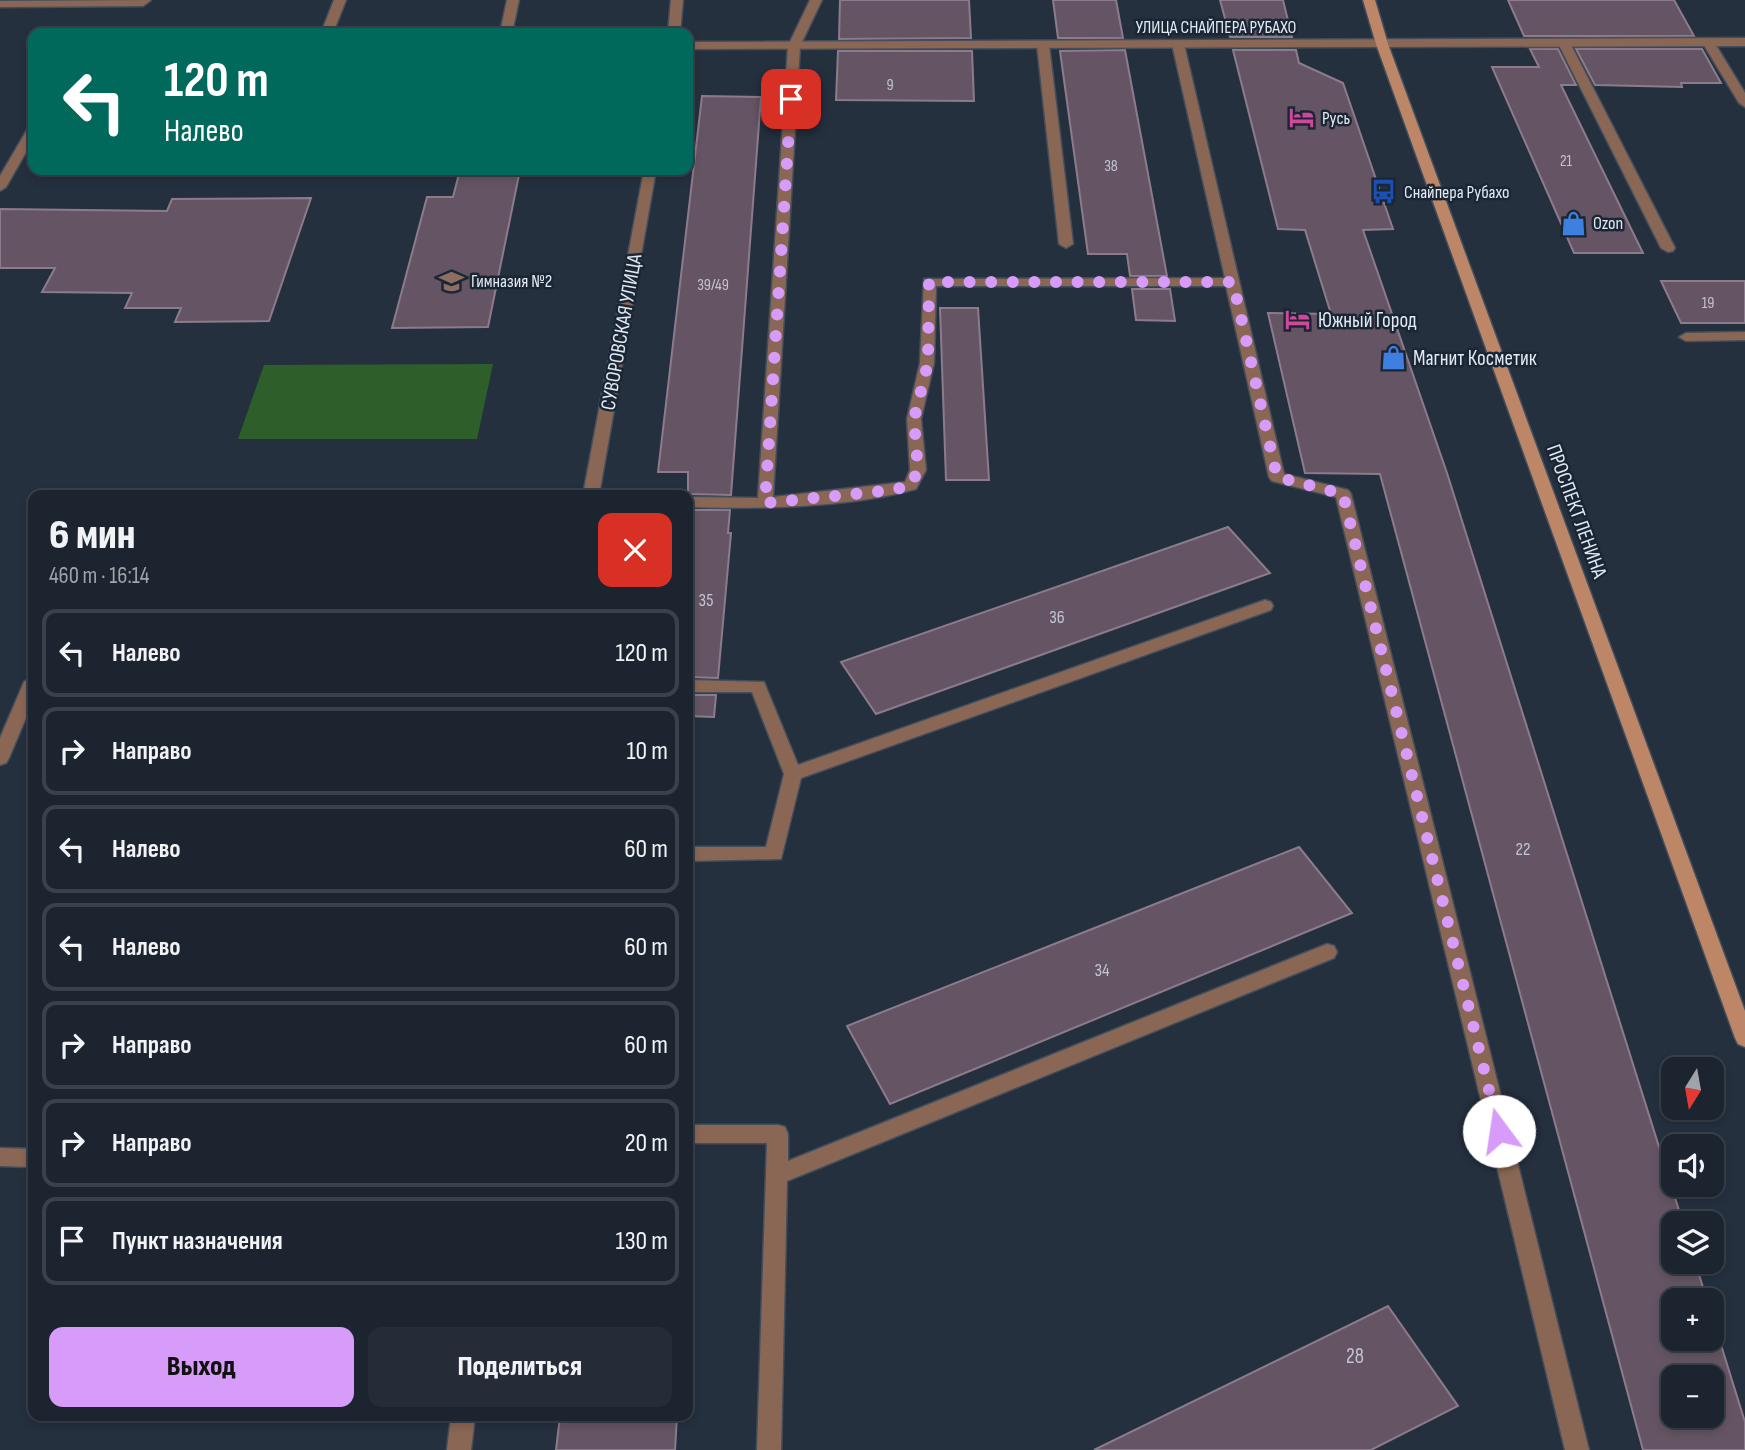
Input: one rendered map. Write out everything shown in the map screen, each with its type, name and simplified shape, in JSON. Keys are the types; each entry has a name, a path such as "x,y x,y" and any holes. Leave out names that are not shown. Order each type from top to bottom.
{"street":[{"path":"0,4 143,3 145,0"},
{"path":"329,28 340,0"},
{"path":"507,28 513,0"},
{"path":"674,28 677,0"},
{"path":"765,503 794,46 816,0"},
{"name":"ПРОСПЕКТ ЛЕНИНА","path":"1369,0 1382,44 1745,1038"},
{"name":"УЛИЦА СНАЙПЕРА РУБАХО","path":"693,46 1745,42"},
{"path":"1564,43 1668,248"},
{"path":"1708,43 1745,103"},
{"path":"1178,44 1277,477 1343,494 1577,1450"},
{"path":"1043,45 1066,244"},
{"path":"0,187 28,139"},
{"name":"СУВОРОВСКАЯ УЛИЦА","path":"592,490 649,175"},
{"path":"693,502 765,503 893,490 911,485 918,470 914,419 928,363 929,282 1233,282"},
{"path":"1686,337 1745,335"},
{"path":"793,774 1265,606"},
{"path":"693,686 758,686 793,774 774,853 693,854"},
{"path":"0,758 28,694"},
{"path":"777,1175 1327,952"},
{"path":"693,1134 778,1134 769,1450"},
{"path":"0,1157 28,1158"},
{"path":"459,1450 462,1421"}],"green space":[{"path":"493,364 477,439 238,439 264,365"}],"building":[{"path":"840,0 969,0 971,38 839,39"},
{"path":"1053,0 1116,0 1123,38 1058,38"},
{"path":"1220,0 1283,0 1292,37 1230,37"},
{"path":"1508,0 1674,0 1694,36 1524,36"},
{"path":"1530,49 1558,49 1576,85 1561,85 1643,253 1574,253 1492,67 1539,67"},
{"path":"1576,49 1702,49 1721,83 1681,83 1682,87 1595,85"},
{"path":"1125,50 1167,276 1130,276 1127,254 1088,254 1060,51"},
{"path":"1233,50 1296,50 1299,63 1343,83 1393,229 1363,230 1447,473 1661,1153 1661,1197 1675,1197 1679,1211 1661,1211 1661,1274 1699,1274 1703,1288 1661,1288 1661,1351 1723,1351 1745,1422 1745,1450 1643,1450 1380,474 1305,473 1268,313 1331,314 1305,230 1278,229"},
{"path":"838,51 972,51 974,101 836,100"},
{"path":"702,96 761,97 731,495 693,494 693,490 688,490 688,472 658,472"},
{"path":"459,175 519,175 488,327 392,328 427,197 453,197"},
{"path":"311,198 269,321 175,322 181,308 125,308 132,293 42,292 55,268 0,268 0,209 167,211 172,199"},
{"path":"1661,281 1745,281 1745,323 1681,323"},
{"path":"1132,289 1170,289 1175,321 1136,320"},
{"path":"940,308 978,308 989,480 946,480"},
{"path":"693,510 730,510 728,533 731,533 718,678 693,677"},
{"path":"1228,527 1270,573 876,714 841,662"},
{"path":"693,695 716,695 714,717 693,716"},
{"path":"1299,847 1352,913 890,1104 847,1026"},
{"path":"1388,1306 1458,1406 1371,1450 1094,1450"},
{"path":"559,1421 677,1421 675,1450 556,1450"}],"place":[{"name":"Русь","path":"1302,118"},
{"name":"Снайпера Рубахо","path":"1384,192"},
{"name":"Ozon","path":"1573,223"},
{"name":"Гимназия №2","path":"451,281"},
{"name":"Южный Город","path":"1298,320"},
{"name":"Магнит Косметик","path":"1393,358"}],"route":[{"path":"791,99 765,503 893,490 911,485 918,470 914,419 928,363 929,282 1233,282 1277,477 1343,494 1499,1131"}]}
